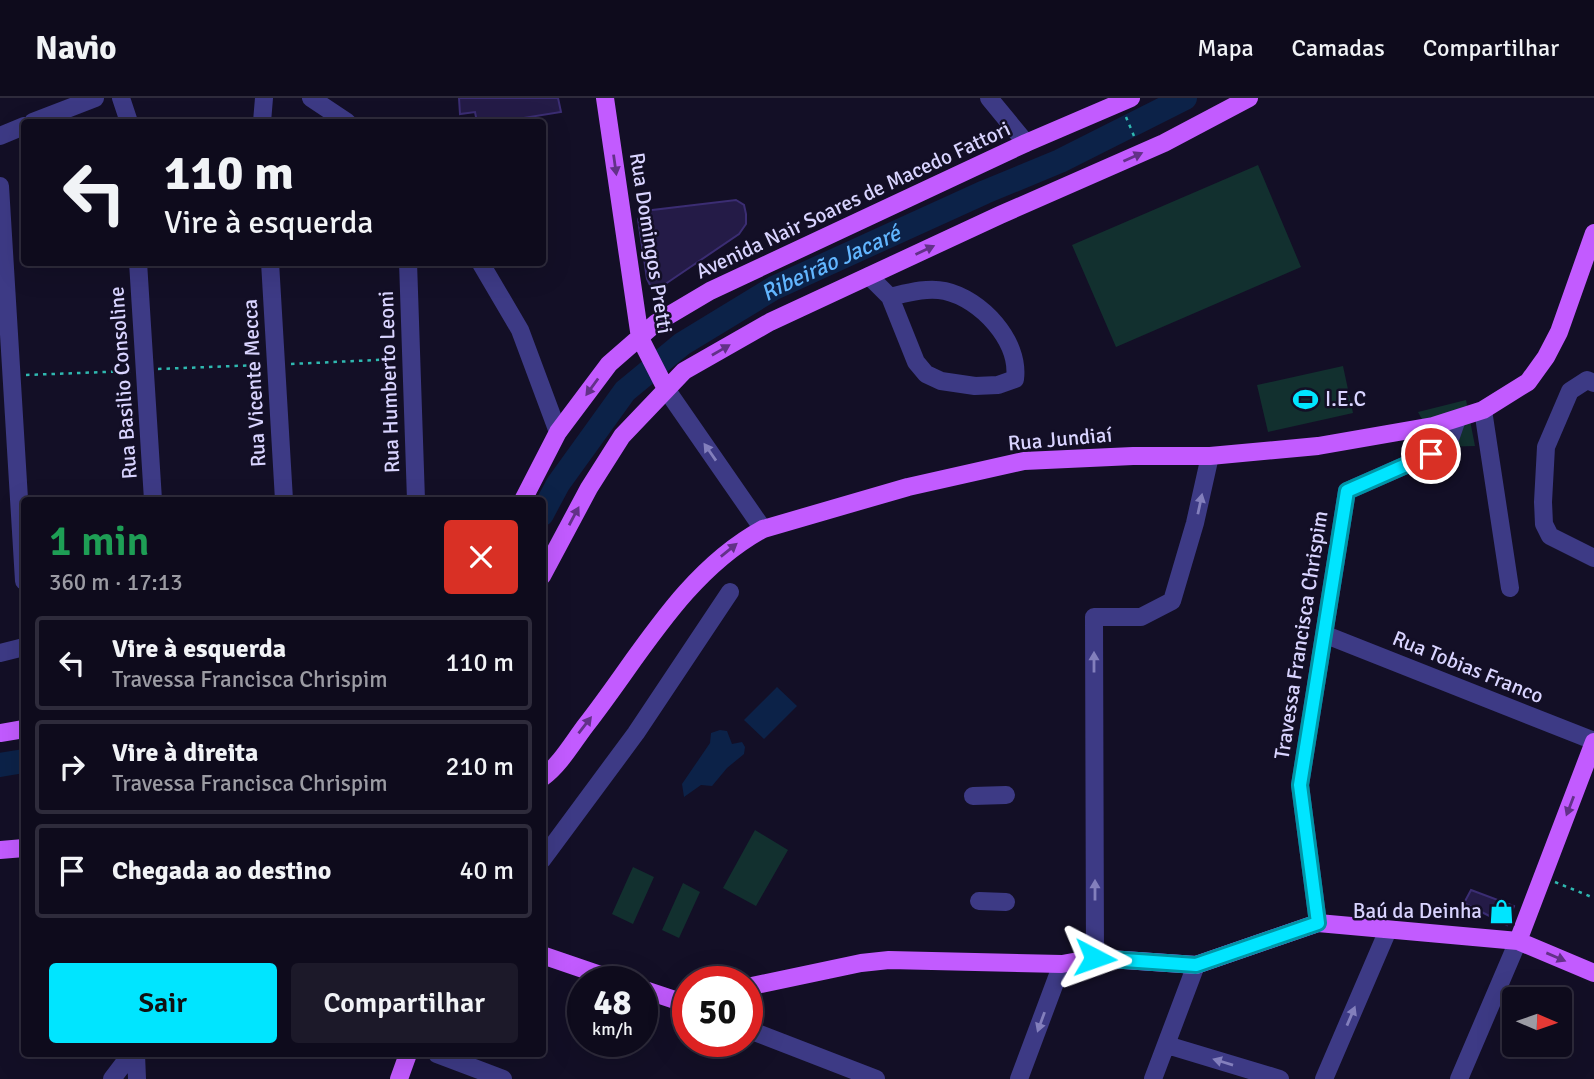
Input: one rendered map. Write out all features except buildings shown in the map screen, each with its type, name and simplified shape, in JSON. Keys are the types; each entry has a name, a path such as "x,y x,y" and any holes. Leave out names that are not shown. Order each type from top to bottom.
{"main road":[{"name":"Rua Domingos Pretti","path":"605,98 641,341 664,385"},
{"name":"Avenida Nair Soares de Macedo Fattori","path":"525,497 558,432 609,364 641,341 656,323 710,291 1026,143 1131,98"},
{"path":"546,569 589,488 622,436 664,385 684,371 770,322 1000,215 1164,143 1249,98"},
{"name":"Rua Jundiaí","path":"546,773 604,701 675,604 709,567 741,541 763,529 908,486 1024,461 1210,456 1318,446 1433,426 1483,410 1528,382 1546,357 1559,332 1594,233"},
{"path":"0,733 21,730"},
{"path":"1518,941 1594,742"},
{"path":"0,850 21,848"},
{"path":"763,984 861,963 889,960 1062,964 1095,958 1196,965 1318,923 1518,941 1594,973"},
{"path":"546,956 574,966"},
{"path":"400,1079 407,1057"}],"street":[{"path":"41,119 94,98"},
{"path":"121,98 128,119"},
{"path":"262,119 264,98"},
{"path":"311,98 342,119"},
{"path":"996,100 1026,143"},
{"path":"0,136 21,127"},
{"path":"0,186 21,530"},
{"name":"Rua Basilio Consoline","path":"138,266 153,497"},
{"name":"Rua Vicente Mecca","path":"270,266 284,497"},
{"name":"Rua Humberto Leoni","path":"408,266 416,497"},
{"path":"482,266 520,330 558,432"},
{"path":"869,276 890,297 916,362 926,374 941,381 975,386 998,385 1015,379 1017,365 1000,330 968,301 947,291 933,289 890,297"},
{"path":"1590,382 1570,391 1546,447 1543,502 1545,524 1550,536 1594,558"},
{"name":"Rua Domingos Pretti","path":"664,385 763,529"},
{"path":"1483,410 1510,588"},
{"name":"Travessa Francisca Chrispim","path":"1318,923 1300,785 1347,491 1431,454 1450,442 1457,419"},
{"path":"1095,958 1094,617 1141,617 1172,600 1195,523 1210,456"},
{"path":"546,855 636,733 730,592"},
{"name":"Rua Tobias Franco","path":"1326,635 1594,742"},
{"path":"0,653 21,649"},
{"path":"973,796 1006,795"},
{"path":"979,901 1006,902"},
{"path":"1324,1079 1388,930"},
{"path":"1459,1079 1518,941"},
{"path":"1019,1079 1062,964"},
{"path":"1153,1079 1196,965"},
{"path":"763,1034 873,1078"},
{"path":"1167,1045 1280,1079"},
{"path":"112,1079 129,1057"},
{"path":"136,1057 136,1079"},
{"path":"445,1057 503,1079"}],"path":[{"path":"1126,117 1134,136"},
{"path":"12,376 411,358"},
{"path":"1542,877 1594,898"}],"green space":[{"path":"1258,165 1301,267 1116,347 1072,245"},
{"name":"I.E.C","path":"1343,366 1353,413 1268,432 1257,385"},
{"path":"1466,400 1475,446 1437,447 1418,412"},
{"path":"755,830 788,850 756,906 723,888"},
{"path":"633,867 654,877 633,924 612,914"},
{"path":"683,883 700,892 679,938 662,930"}],"water":[{"path":"777,687 797,706 764,739 744,720"},
{"path":"727,731 732,744 742,742 745,747 744,754 727,768 712,786 701,785 684,797 682,784 710,743 711,733"}],"waterway":[{"name":"Ribeirão Jacaré","path":"546,506 558,484 625,391 682,344 774,288 985,192 1060,161 1185,98"},
{"name":"Ribeirão Jacaré","path":"0,765 21,762"}],"place":[{"name":"I.E.C","path":"1305,399"},
{"name":"Baú da Deinha","path":"1502,911"}],"route":[{"path":"1095,958 1196,965 1318,923 1300,785 1347,491 1431,454"}]}
